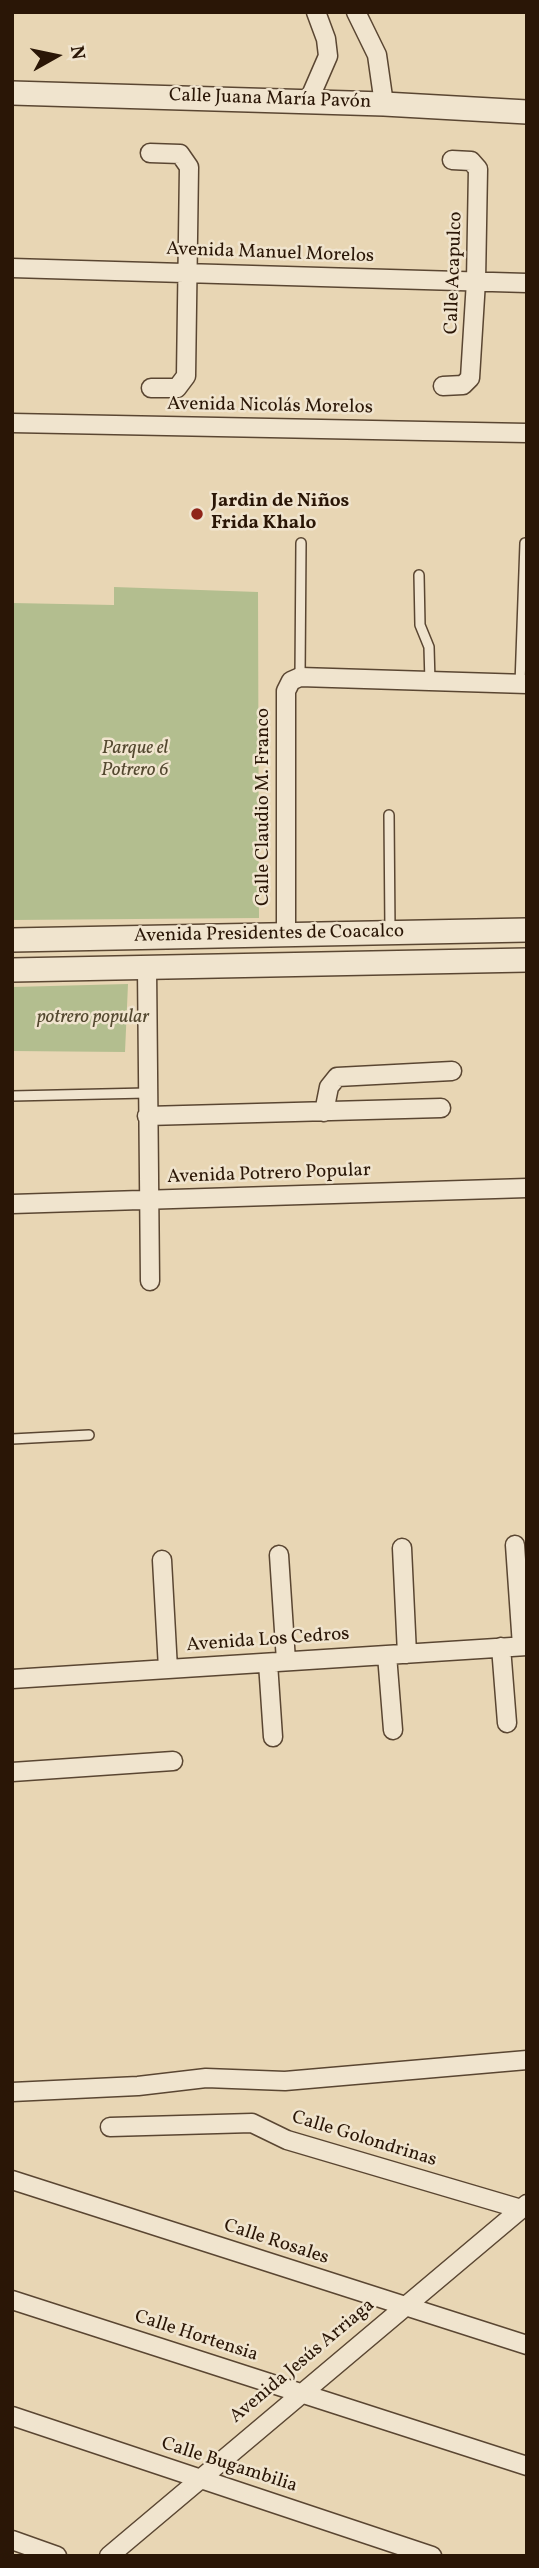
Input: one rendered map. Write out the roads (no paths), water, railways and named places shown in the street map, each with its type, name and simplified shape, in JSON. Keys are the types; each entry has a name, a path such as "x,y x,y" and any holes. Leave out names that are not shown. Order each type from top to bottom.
{"street":[{"path":"308,102 328,56 326,39 316,12"},
{"path":"356,12 377,55 384,104"},
{"name":"Calle Juana María Pavón","path":"12,93 384,104 527,112"},
{"path":"150,153 175,153 188,162 184,381 177,388 151,388"},
{"name":"Calle Acapulco","path":"443,386 463,384 470,378 476,281 478,169 471,161 452,160"},
{"name":"Avenida Manuel Morelos","path":"12,268 527,283"},
{"name":"Avenida Nicolás Morelos","path":"12,423 527,433"},
{"path":"295,679 523,684"},
{"name":"Calle Claudio M. Franco","path":"286,934 286,691 295,679"},
{"name":"Avenida Presidentes de Coacalco","path":"12,940 527,930"},
{"path":"37,939 37,970"},
{"name":"Avenida Presidentes de Coacalco","path":"12,970 527,960"},
{"path":"147,968 150,1281"},
{"path":"324,1112 329,1087 337,1077 452,1071"},
{"path":"147,1116 442,1108"},
{"name":"Avenida Potrero Popular","path":"12,1204 527,1188"},
{"path":"515,1545 525,1646"},
{"path":"401,1548 407,1654"},
{"path":"273,1737 279,1555"},
{"path":"162,1560 168,1669"},
{"name":"Avenida Los Cedros","path":"12,1679 525,1646"},
{"path":"501,1647 508,1723"},
{"path":"387,1655 393,1730"},
{"path":"12,1772 173,1761"},
{"path":"12,2092 138,2086 191,2078 285,2081 527,2060"},
{"name":"Calle Golondrinas","path":"110,2127 252,2123 287,2140 524,2207"},
{"name":"Calle Rosales","path":"12,2180 527,2345"},
{"name":"Avenida Jesús Arriaga","path":"109,2556 402,2306 524,2207"},
{"name":"Calle Hortensia","path":"12,2301 527,2466"},
{"name":"Calle Bugambilia","path":"12,2416 432,2556"},
{"path":"12,2540 57,2556"}],"lane":[{"path":"295,679 301,543"},
{"path":"523,684 525,543"},
{"path":"419,575 420,625 429,647 430,682"},
{"path":"389,815 390,932"},
{"path":"12,1096 147,1093"},
{"path":"12,1439 89,1435"}],"place":[{"name":"Jardin de Niños Frida Khalo","path":"197,514"}],"park label":[{"name":"Parque el Potrero 6","path":"135,761"},
{"name":"potrero popular","path":"93,1019"}]}
